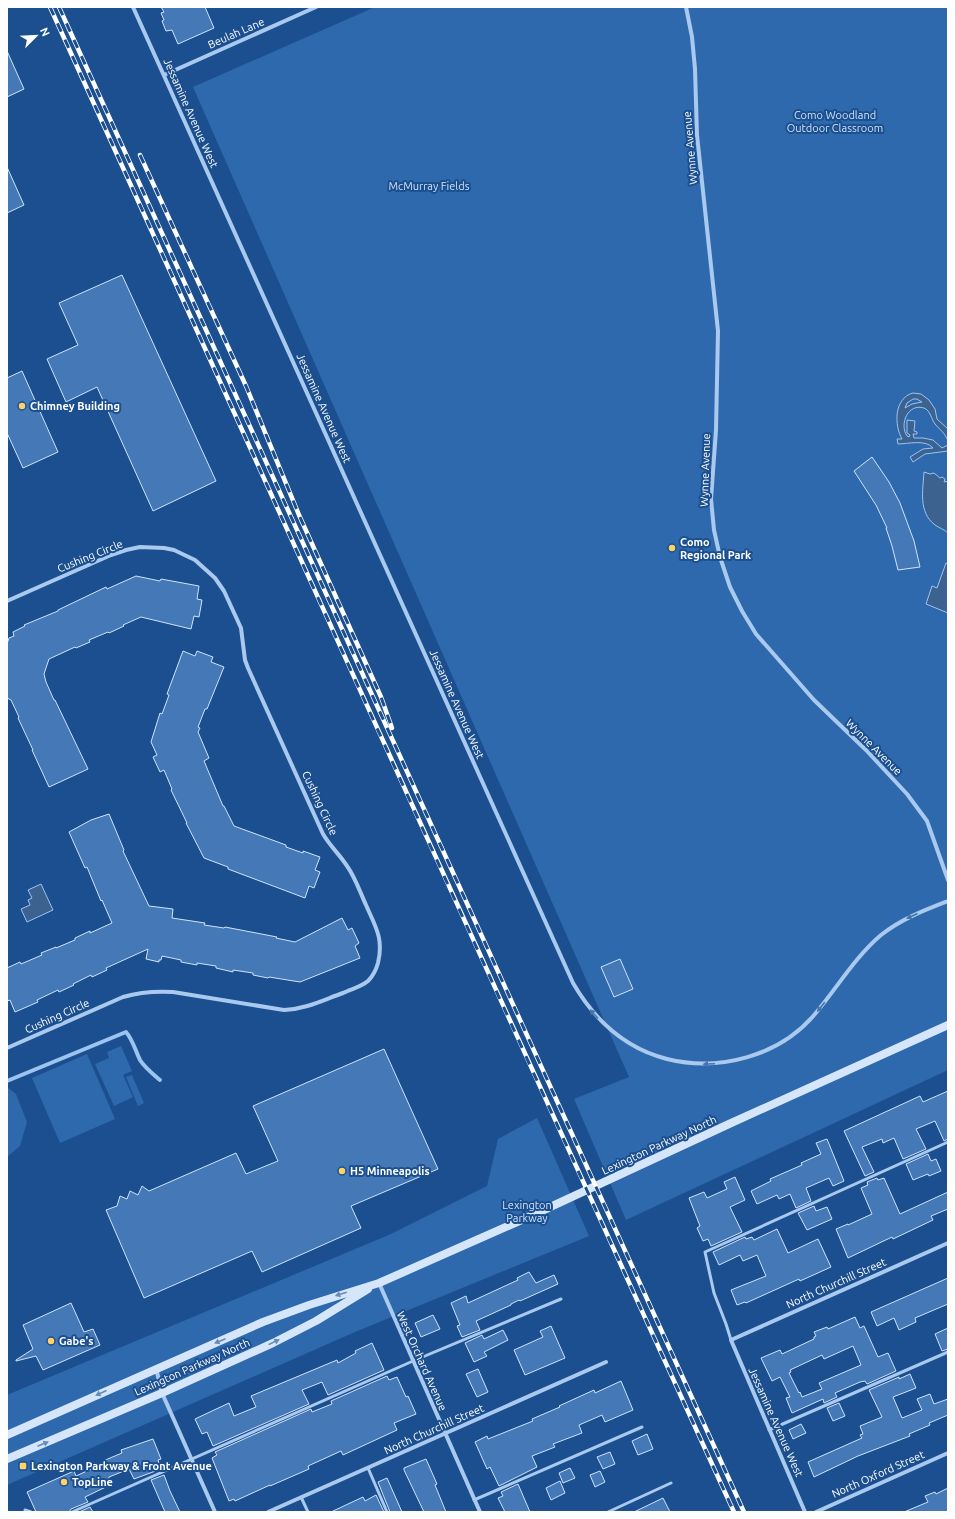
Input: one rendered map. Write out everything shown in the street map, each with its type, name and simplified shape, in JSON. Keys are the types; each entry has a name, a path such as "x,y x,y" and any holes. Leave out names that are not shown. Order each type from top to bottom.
{"main road":[{"name":"Lexington Parkway North","path":"7,1435 263,1322 379,1282 533,1215 948,1025"},
{"name":"Lexington Parkway North","path":"7,1459 162,1393 279,1340 316,1321 379,1282"}],"street":[{"name":"Jessamine Avenue West","path":"133,7 573,983 584,1002 595,1016 616,1035 646,1052 682,1063 704,1064 727,1062 746,1058 778,1045 795,1033 814,1016 862,955 881,935 903,920 948,901"},
{"name":"Beulah Lane","path":"164,75 316,7"},
{"name":"Wynne Avenue","path":"686,7 692,37 697,135 718,330 716,430 711,499 714,530 720,557 730,587 756,634 814,700 866,750 907,794 927,821 948,880"},
{"name":"Cushing Circle","path":"7,601 111,555 140,547 174,550 195,560 205,568 215,578 224,591 241,628 245,660 258,691 323,834 329,844 348,866 353,876 378,932 381,944 378,965 374,975 367,982 310,1006 284,1010 173,992 140,992 123,997 7,1048"},
{"name":"North Churchill Street","path":"731,1340 948,1244"},
{"name":"West Orchard Avenue","path":"379,1282 480,1512"},
{"name":"Jessamine Avenue West","path":"731,1340 805,1512"},
{"name":"North Churchill Street","path":"268,1512 606,1362"},
{"path":"156,1368 162,1393 215,1512"},
{"name":"North Oxford Street","path":"816,1512 948,1453"}],"lane":[{"path":"731,1340 714,1293 705,1252 948,1142"},
{"path":"72,1512 413,1361 561,1299"},
{"path":"769,1430 948,1352"},
{"path":"474,1500 642,1427"},
{"path":"368,1468 387,1512"},
{"path":"608,1512 671,1483"},
{"path":"301,1497 308,1512"},
{"path":"25,1510 31,1512"}],"green space":[{"name":"Como Regional Park","path":"375,7 948,7 948,1070 626,1220 574,1099 629,1077 193,87"},
{"path":"121,1046 132,1071 123,1075 133,1097 114,1106 95,1064 109,1058 107,1052"},
{"path":"87,1054 115,1119 60,1143 32,1078"},
{"path":"132,1075 144,1103 138,1106 126,1077"},
{"path":"7,1087 16,1094 27,1122 20,1146 7,1157"},
{"name":"Lexington Parkway","path":"537,1118 589,1236 355,1332 7,1485 7,1395 391,1234 487,1186 498,1139"}],"shaded area":[{"path":"913,393 921,394 929,400 935,409 937,419 948,429 948,441 935,424 928,411 924,408 918,407 909,411 906,416 904,426 907,436 909,437 910,435 907,433 907,420 915,421 914,431 917,432 917,434 913,434 914,438 933,440 942,448 948,445 948,451 925,454 913,462 910,457 923,449 933,448 930,445 921,443 898,444 897,439 902,439 899,433 897,413 902,400","holes":["913,399 917,399 922,402 912,404 905,408 907,403"]},
{"path":"924,472 930,474 934,473 940,478 942,477 945,479 944,482 948,481 948,533 935,525 926,514 923,500"},
{"path":"946,563 948,564 948,613 926,604 932,586 937,588"},
{"path":"41,884 53,910 27,922 21,909 30,905 28,900 32,898 28,890"}],"building":[{"path":"161,7 205,7 214,28 178,44 172,30 166,31 161,13 164,12"},
{"path":"7,51 24,89 7,97"},
{"path":"7,167 24,205 7,213"},
{"path":"122,275 216,481 153,511 97,387 66,402 47,359 78,345 59,303"},
{"name":"Chimney Building","path":"22,371 58,452 23,468 7,433 7,378"},
{"path":"872,457 889,482 900,503 914,541 920,567 898,570 887,528 876,505 854,471"},
{"path":"136,576 199,586 197,599 202,600 199,617 194,616 191,629 141,617 109,633 108,632 89,640 90,642 49,659 44,674 46,682 88,769 49,787 11,700 7,698 7,644 9,638 14,636 13,632 25,626 24,625 58,611 106,587 107,589"},
{"path":"183,651 195,656 197,651 213,657 211,662 224,667 198,727 200,728 198,732 209,758 204,761 223,806 234,826 286,845 286,847 320,857 315,870 320,872 314,888 309,886 305,898 228,869 228,867 204,858 171,790 172,789 164,770 160,772 153,757 157,755 151,742 160,713 162,714 169,695 167,694"},
{"path":"109,814 124,850 123,851 149,906 173,909 172,918 277,937 276,938 295,942 342,918 348,930 352,928 359,943 355,946 360,958 300,982 268,978 253,975 253,973 233,970 233,972 216,968 216,966 197,963 197,965 162,956 159,962 146,959 148,949 106,968 107,970 92,977 91,975 59,992 58,990 37,1000 38,1002 15,1012 10,1000 7,1001 7,968 42,955 41,953 75,940 75,938 90,931 90,933 112,923 87,867 85,868 69,832 91,820"},
{"path":"620,959 633,989 614,997 601,967"},
{"name":"H5 Minneapolis","path":"384,1049 438,1169 351,1206 361,1228 262,1272 252,1251 144,1298 106,1210 117,1206 120,1196 127,1199 130,1191 138,1195 142,1186 149,1191 236,1153 246,1174 278,1161 253,1106"},
{"path":"948,1091 948,1139 944,1141 935,1121 916,1129 926,1149 903,1159 894,1138 883,1143 882,1139 862,1147 874,1172 865,1176 844,1131 920,1096 923,1102"},
{"path":"827,1139 844,1181 833,1186 829,1178 806,1188 811,1201 796,1208 790,1194 779,1199 777,1195 757,1204 751,1191 771,1181 770,1179 802,1165 801,1163 821,1154 816,1143"},
{"path":"928,1154 931,1161 936,1159 941,1171 913,1180 906,1164"},
{"path":"735,1177 745,1200 730,1207 742,1232 711,1246 708,1239 703,1241 697,1228 700,1226 689,1198 704,1192 707,1198 727,1189 724,1182"},
{"path":"877,1178 878,1180 884,1178 900,1214 948,1192 948,1209 931,1216 933,1220 893,1239 892,1237 848,1258 836,1229 872,1214 861,1188 868,1185 867,1182"},
{"path":"814,1206 816,1211 827,1207 832,1219 807,1230 798,1213"},
{"path":"777,1229 788,1253 818,1239 831,1267 800,1281 799,1279 746,1303 737,1305 731,1290 766,1276 757,1255 743,1261 740,1255 719,1265 713,1252 745,1237 746,1239 752,1237 754,1240"},
{"path":"529,1272 536,1283 554,1275 558,1284 520,1301 519,1300 476,1321 480,1330 462,1337 457,1326 460,1325 451,1303 466,1296 468,1303 518,1280 517,1278"},
{"path":"948,1278 948,1304 915,1318 916,1322 899,1330 894,1318 877,1326 871,1312"},
{"path":"71,1303 84,1332 93,1329 100,1345 43,1370 36,1356 16,1361 33,1349 23,1325"},
{"path":"433,1315 440,1329 421,1337 415,1323"},
{"path":"855,1317 860,1328 864,1326 878,1357 888,1353 896,1371 867,1384 865,1381 860,1382 835,1393 837,1397 824,1403 823,1399 792,1413 786,1398 790,1397 780,1377 772,1381 761,1358 780,1350 782,1354 814,1339 816,1336 814,1332 827,1327 828,1329","holes":["853,1346 861,1365 819,1383 822,1389 802,1397 789,1373 791,1372 790,1370 822,1355 824,1359"]},
{"path":"551,1326 565,1358 525,1375 514,1350 543,1337 540,1331"},
{"path":"948,1328 948,1349 942,1351 935,1334"},
{"path":"503,1330 508,1340 484,1352 487,1356 474,1362 465,1343 482,1335 484,1339"},
{"path":"372,1343 384,1370 328,1395 322,1382 302,1390 309,1404 213,1446 207,1432 202,1434 195,1419 229,1403 234,1416 256,1407 251,1396 337,1360 338,1363 356,1353 355,1351"},
{"path":"478,1369 488,1392 477,1397 466,1374"},
{"path":"910,1374 916,1388 893,1397 902,1418 922,1410 917,1399 930,1394 934,1404 948,1399 948,1415 909,1434 910,1436 858,1456 814,1477 808,1462 862,1438 860,1435 863,1434 860,1426 882,1417 869,1390 899,1377 899,1379"},
{"path":"387,1376 389,1380 397,1377 416,1414 394,1423 397,1430 343,1455 341,1451 308,1466 309,1469 235,1501 234,1499 229,1501 212,1458 217,1455 215,1452 311,1409 312,1412 332,1404 331,1401"},
{"path":"621,1381 633,1410 605,1422 602,1415 579,1425 582,1433 553,1444 555,1447 532,1456 537,1467 499,1486 490,1467 487,1469 475,1442 487,1436 488,1439 533,1421 532,1419 594,1390 595,1393"},
{"path":"839,1403 845,1416 833,1421 827,1408"},
{"path":"801,1424 806,1433 793,1439 789,1430"},
{"path":"647,1434 653,1449 638,1455 632,1441"},
{"path":"153,1439 161,1459 158,1460 161,1469 134,1479 129,1469 109,1477 108,1479 110,1485 85,1497 88,1502 71,1509 69,1512 36,1512 27,1492 74,1471 76,1476 104,1463 103,1461 122,1453 121,1450"},
{"path":"610,1452 615,1464 603,1469 597,1457"},
{"path":"426,1459 437,1484 435,1485 446,1512 424,1512 404,1470 404,1468"},
{"path":"570,1468 575,1478 563,1483 559,1473"},
{"path":"600,1471 605,1482 595,1487 590,1475"},
{"path":"164,1475 180,1512 165,1512 151,1480"},
{"path":"387,1478 402,1512 390,1512 378,1482"},
{"path":"560,1481 565,1493 551,1500 546,1488"},
{"path":"518,1484 530,1512 505,1512 498,1498 503,1496 501,1492"},
{"path":"948,1488 948,1512 904,1512 928,1502 925,1496 935,1492 936,1494"},
{"path":"376,1495 384,1512 331,1512 363,1497 365,1501"},
{"path":"663,1498 670,1512 634,1512"},
{"path":"90,1507 93,1512 79,1512"}],"waterway":[{"path":"7,1081 126,1032 142,1063 160,1080"}],"railway":[{"path":"50,7 734,1512"},
{"path":"59,7 744,1512"},
{"path":"140,155 246,386 299,515 381,697 392,728"}],"place":[{"name":"Chimney Building","path":"22,406"},
{"name":"Como Regional Park","path":"672,548"},
{"name":"H5 Minneapolis","path":"342,1171"},
{"name":"Gabe's","path":"51,1341"},
{"name":"Lexington Parkway & Front Avenue","path":"23,1466"},
{"name":"TopLine","path":"64,1482"}],"park label":[{"name":"Como Woodland Outdoor Classroom","path":"835,121"},
{"name":"McMurray Fields","path":"429,186"}]}
